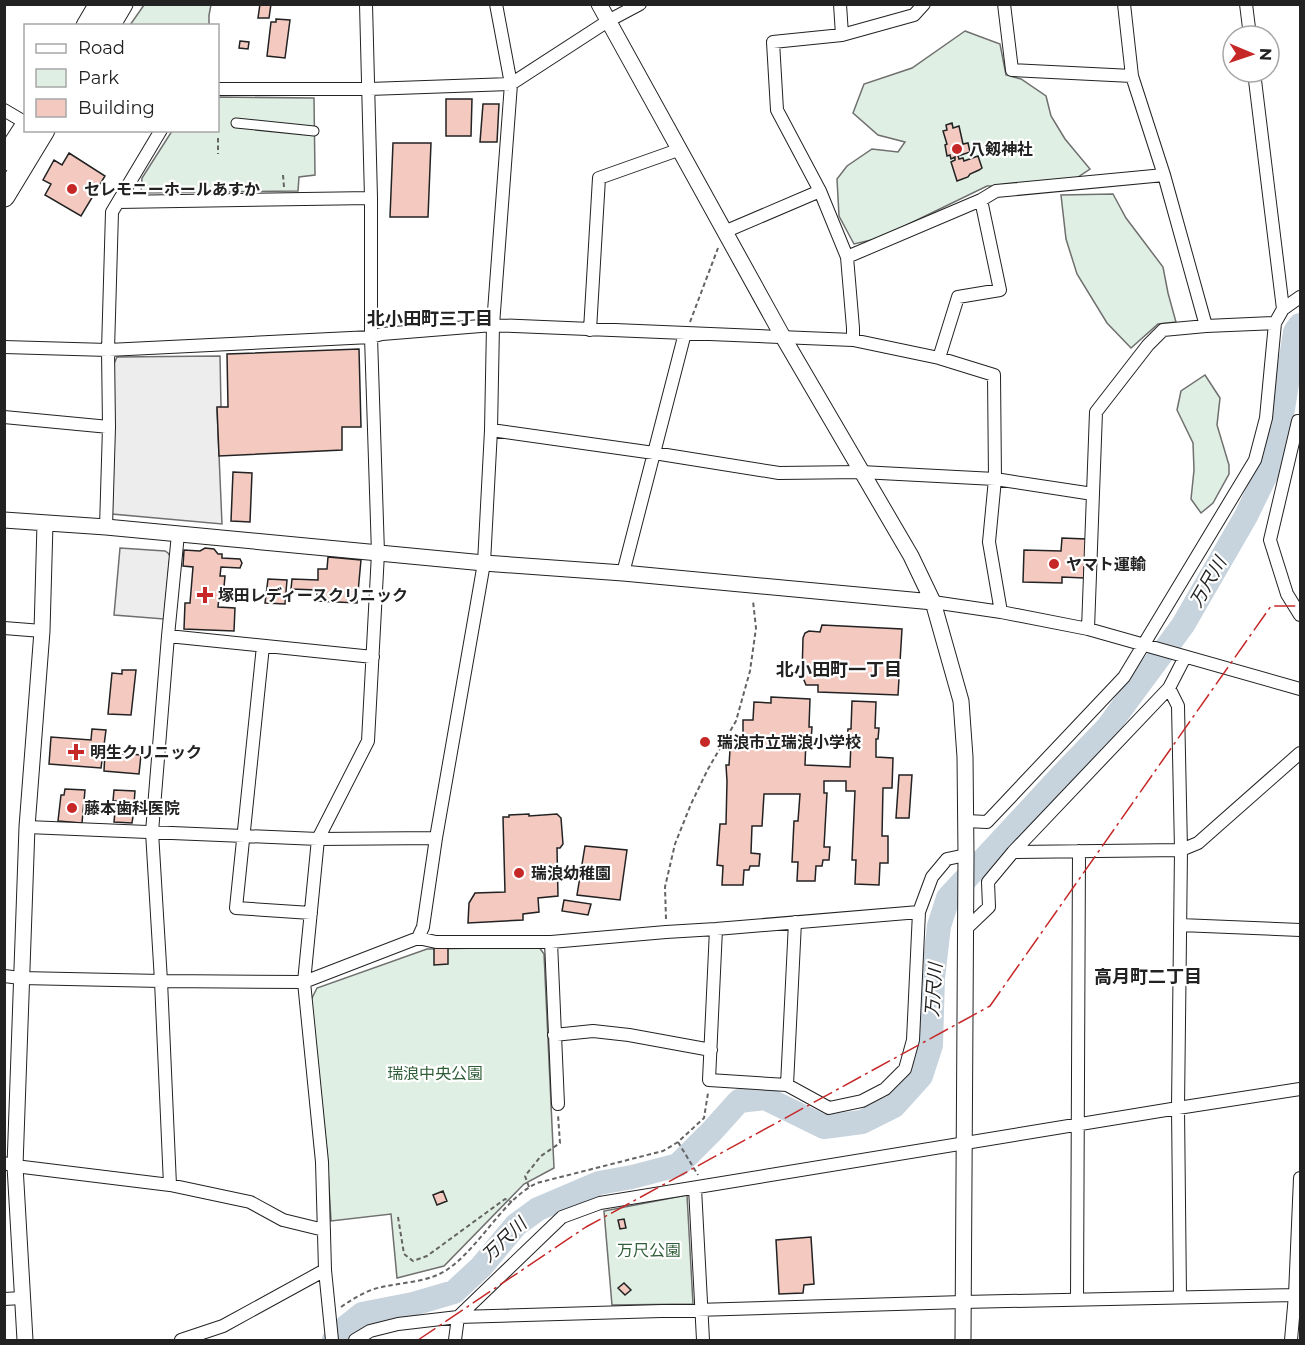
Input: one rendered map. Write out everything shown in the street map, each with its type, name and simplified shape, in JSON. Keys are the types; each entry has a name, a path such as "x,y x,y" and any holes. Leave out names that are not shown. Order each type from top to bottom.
{"highway":[{"path":"88,24 100,4"},
{"path":"110,24 122,4"},
{"path":"4,160 24,128"},
{"path":"4,196 43,132"}],"street":[{"path":"332,1341 325,1270 322,1162 304,982 318,839 368,741 378,553 371,337 371,198 366,4"},
{"path":"418,938 423,927 436,838 484,563 491,430 493,325 511,84 496,4"},
{"path":"599,4 783,337 912,556 933,602 961,701 965,757 967,928 963,1341"},
{"path":"219,89 369,89 511,84 608,21 640,4"},
{"path":"840,4 842,35"},
{"path":"853,340 847,257 820,191 777,110 773,42 842,35 914,15 924,4"},
{"path":"1004,4 1012,70 1132,76"},
{"path":"1124,4 1132,76 1164,175 1206,326"},
{"path":"1246,4 1248,24"},
{"path":"1255,84 1283,309"},
{"path":"4,110 24,124"},
{"path":"236,123 314,131"},
{"path":"106,527 112,212 160,132"},
{"path":"590,330 599,178 678,150"},
{"path":"847,257 981,200 996,190 1164,175"},
{"path":"724,232 820,191"},
{"path":"118,202 371,198"},
{"path":"939,358 958,297 1000,290 981,200"},
{"path":"966,821 987,822 1124,677 1255,460 1266,418 1275,323 1283,309 1300,297"},
{"path":"1088,629 1096,412 1148,345 1163,330 1275,323"},
{"path":"4,347 108,350 371,337 382,334 493,325 853,340 939,358 994,375 995,479 989,542 1001,612"},
{"path":"623,573 686,333"},
{"path":"4,417 109,427"},
{"path":"1300,421 1298,421 1270,540 1287,594 1300,615"},
{"path":"491,430 779,473 861,472 995,479 1093,494"},
{"path":"4,520 106,527 933,602 1001,612 1088,629 1300,689"},
{"path":"25,1341 10,1164 27,826 42,632 45,524"},
{"path":"170,1185 152,832 178,534"},
{"path":"4,628 42,632"},
{"path":"168,636 372,657"},
{"path":"262,646 236,908 311,913"},
{"path":"967,928 989,907 988,882 1013,852 1170,688 1185,657"},
{"path":"1170,688 1178,706 1181,850 1178,1108 1180,1296"},
{"path":"1013,852 1181,850 1198,843 1300,753"},
{"path":"27,826 318,839 436,838"},
{"path":"1077,1299 1079,851"},
{"path":"716,929 710,1080 788,1085 829,1108 862,1101 885,1089 905,1069 913,1040 919,912 932,877 947,859 966,855"},
{"path":"4,976 161,981 304,982 418,938 436,942 551,942 919,912"},
{"path":"788,1085 795,922"},
{"path":"1180,925 1300,930"},
{"path":"551,942 558,1104"},
{"path":"554,1035 593,1031 711,1050"},
{"path":"455,1341 458,1317 562,1217 600,1203 1300,1089"},
{"path":"10,1164 170,1185 250,1202 283,1220 324,1230"},
{"path":"1291,1341 1298,1295 1300,1180"},
{"path":"695,1188 703,1341"},
{"path":"181,1341 223,1326 325,1270"},
{"path":"355,1341 370,1330 458,1317 1180,1296 1298,1295"},
{"path":"4,1299 22,1298"}],"path":[{"path":"218,138 218,154"},
{"path":"686,333 724,232"},
{"path":"666,932 665,887 675,844 708,769 736,721 750,671 756,628 751,586"},
{"path":"329,1315 357,1296 380,1287 431,1277 447,1270 469,1251 512,1202 537,1183 663,1151 678,1142 704,1118 710,1080"},
{"path":"529,1187 525,1176 541,1156 560,1143 558,1104"},
{"path":"678,1142 695,1169"},
{"path":"398,1217 404,1254 413,1261 428,1256 505,1198 512,1202"}],"green space":[{"path":"144,5 211,5 209,24 131,24"},
{"path":"965,31 1000,44 1006,75 1021,79 1046,96 1051,116 1065,139 1090,169 1075,179 987,186 880,238 854,244 839,216 837,179 847,166 872,149 898,152 905,142 878,135 853,113 864,84 912,68"},
{"path":"219,97 314,98 315,175 299,177 298,191 141,193 142,178 171,132 219,132"},
{"path":"1113,194 1126,218 1163,267 1176,322 1158,324 1131,348 1107,323 1077,274 1066,239 1061,195"},
{"path":"1205,375 1220,398 1217,425 1229,465 1229,474 1213,503 1201,513 1191,499 1194,470 1193,443 1177,410 1181,391"},
{"name":"瑞浪中央公園","path":"539,947 544,954 554,1168 524,1184 444,1266 397,1278 391,1214 331,1221 327,1153 311,1000 317,988 427,949"},
{"name":"万尺公園","path":"687,1195 693,1304 612,1305 604,1211"}],"shaded area":[{"path":"220,356 221,407 217,408 222,524 112,514 113,366 117,357"},
{"path":"120,548 165,551 170,556 164,619 114,615"}],"building":[{"path":"260,4 271,4 269,18 258,18"},
{"path":"276,19 290,20 285,58 267,56 271,22 276,22"},
{"path":"240,41 249,42 248,49 239,48"},
{"path":"446,99 472,99 471,136 446,136"},
{"path":"483,104 499,104 497,142 480,142"},
{"name":"八剱神社","path":"952,123 953,128 959,126 963,144 968,143 970,152 958,156 959,159 963,158 964,161 978,156 982,168 957,181 951,162 955,160 955,157 951,159 950,155 947,156 945,145 947,144 943,131 947,130 946,125"},
{"path":"393,143 431,143 428,217 390,217"},
{"name":"セレモニーホールあすか","path":"69,153 105,176 81,216 45,195 51,184 43,180 54,160 62,165"},
{"path":"359,349 361,427 342,427 342,450 219,456 217,407 228,407 227,354"},
{"path":"233,472 252,473 250,522 231,521"},
{"name":"ヤマト運輸","path":"1062,538 1086,539 1084,578 1062,577 1062,583 1023,582 1024,550 1061,551"},
{"name":"塚田レディースクリニック","path":"205,548 214,549 218,554 222,554 222,558 240,559 242,563 240,568 221,567 220,576 225,576 224,587 220,587 218,607 235,608 234,631 184,629 185,603 190,603 193,567 183,566 184,550 200,551"},
{"path":"328,557 361,560 357,603 317,601 317,590 291,589 292,579 318,580 318,569 327,569"},
{"path":"268,579 287,580 285,604 265,603"},
{"path":"822,625 902,629 898,695 818,692 818,685 806,685 802,675 803,638 809,631 820,632"},
{"path":"122,670 136,670 131,715 108,714 112,673 122,674"},
{"path":"771,697 810,699 811,741 806,741 805,765 850,767 851,742 847,742 848,729 851,729 852,701 876,702 875,728 879,728 878,739 876,739 876,757 893,758 892,788 883,788 882,836 888,836 888,863 880,863 879,885 855,884 856,860 852,860 855,791 846,791 846,781 824,781 824,793 827,793 824,847 830,847 829,860 823,860 822,866 816,866 815,881 797,881 798,862 792,862 794,821 798,821 800,794 764,794 762,826 752,826 751,853 760,854 759,866 750,866 749,870 744,870 743,885 722,885 723,866 717,865 720,824 726,824 726,765 729,765 731,735 743,735 743,720 753,720 754,702 771,703"},
{"name":"明生クリニック","path":"92,729 106,730 101,768 49,764 51,737 91,740"},
{"path":"105,752 141,755 139,774 104,771"},
{"path":"899,775 912,775 909,818 896,818"},
{"name":"藤本歯科医院","path":"65,789 85,790 82,823 58,821 61,795 64,795"},
{"path":"114,790 135,791 134,804 140,804 139,810 134,810 132,823 114,822 116,801 113,801"},
{"path":"529,814 529,816 557,814 561,818 563,844 557,848 558,896 538,898 539,912 523,914 523,920 468,923 469,903 475,893 505,892 503,817"},
{"path":"585,846 627,850 620,900 577,895"},
{"path":"564,900 591,904 588,915 562,911"},
{"path":"434,946 448,946 448,964 434,965"},
{"path":"443,1191 447,1201 437,1205 433,1195"},
{"path":"624,1219 626,1228 620,1229 618,1220"},
{"path":"811,1237 814,1284 804,1285 803,1293 779,1294 776,1240"},
{"path":"624,1283 631,1290 625,1295 618,1288"}],"waterway":[{"name":"万尺川","path":"334,1340 362,1314 413,1304 454,1292 481,1267 516,1225 538,1209 599,1183 678,1165 739,1101 765,1098 824,1127 862,1122 894,1106 921,1076 931,1045 933,978 939,926 948,898 1107,728 1183,625 1246,516 1276,454 1295,332 1300,325"}],"power":[{"path":"418,1340 586,1227 990,1006 1271,606 1300,606"}],"place":[{"name":"八剱神社","path":"957,149"},
{"name":"セレモニーホールあすか","path":"72,189"},
{"name":"ヤマト運輸","path":"1054,564"},
{"name":"塚田レディースクリニック","path":"205,595"},
{"name":"瑞浪市立瑞浪小学校","path":"705,742"},
{"name":"明生クリニック","path":"76,752"},
{"name":"藤本歯科医院","path":"72,808"},
{"name":"瑞浪幼稚園","path":"519,873"}],"district":[{"name":"北小田町三丁目","path":"430,319"},
{"name":"北小田町一丁目","path":"839,670"},
{"name":"高月町二丁目","path":"1148,977"}]}
